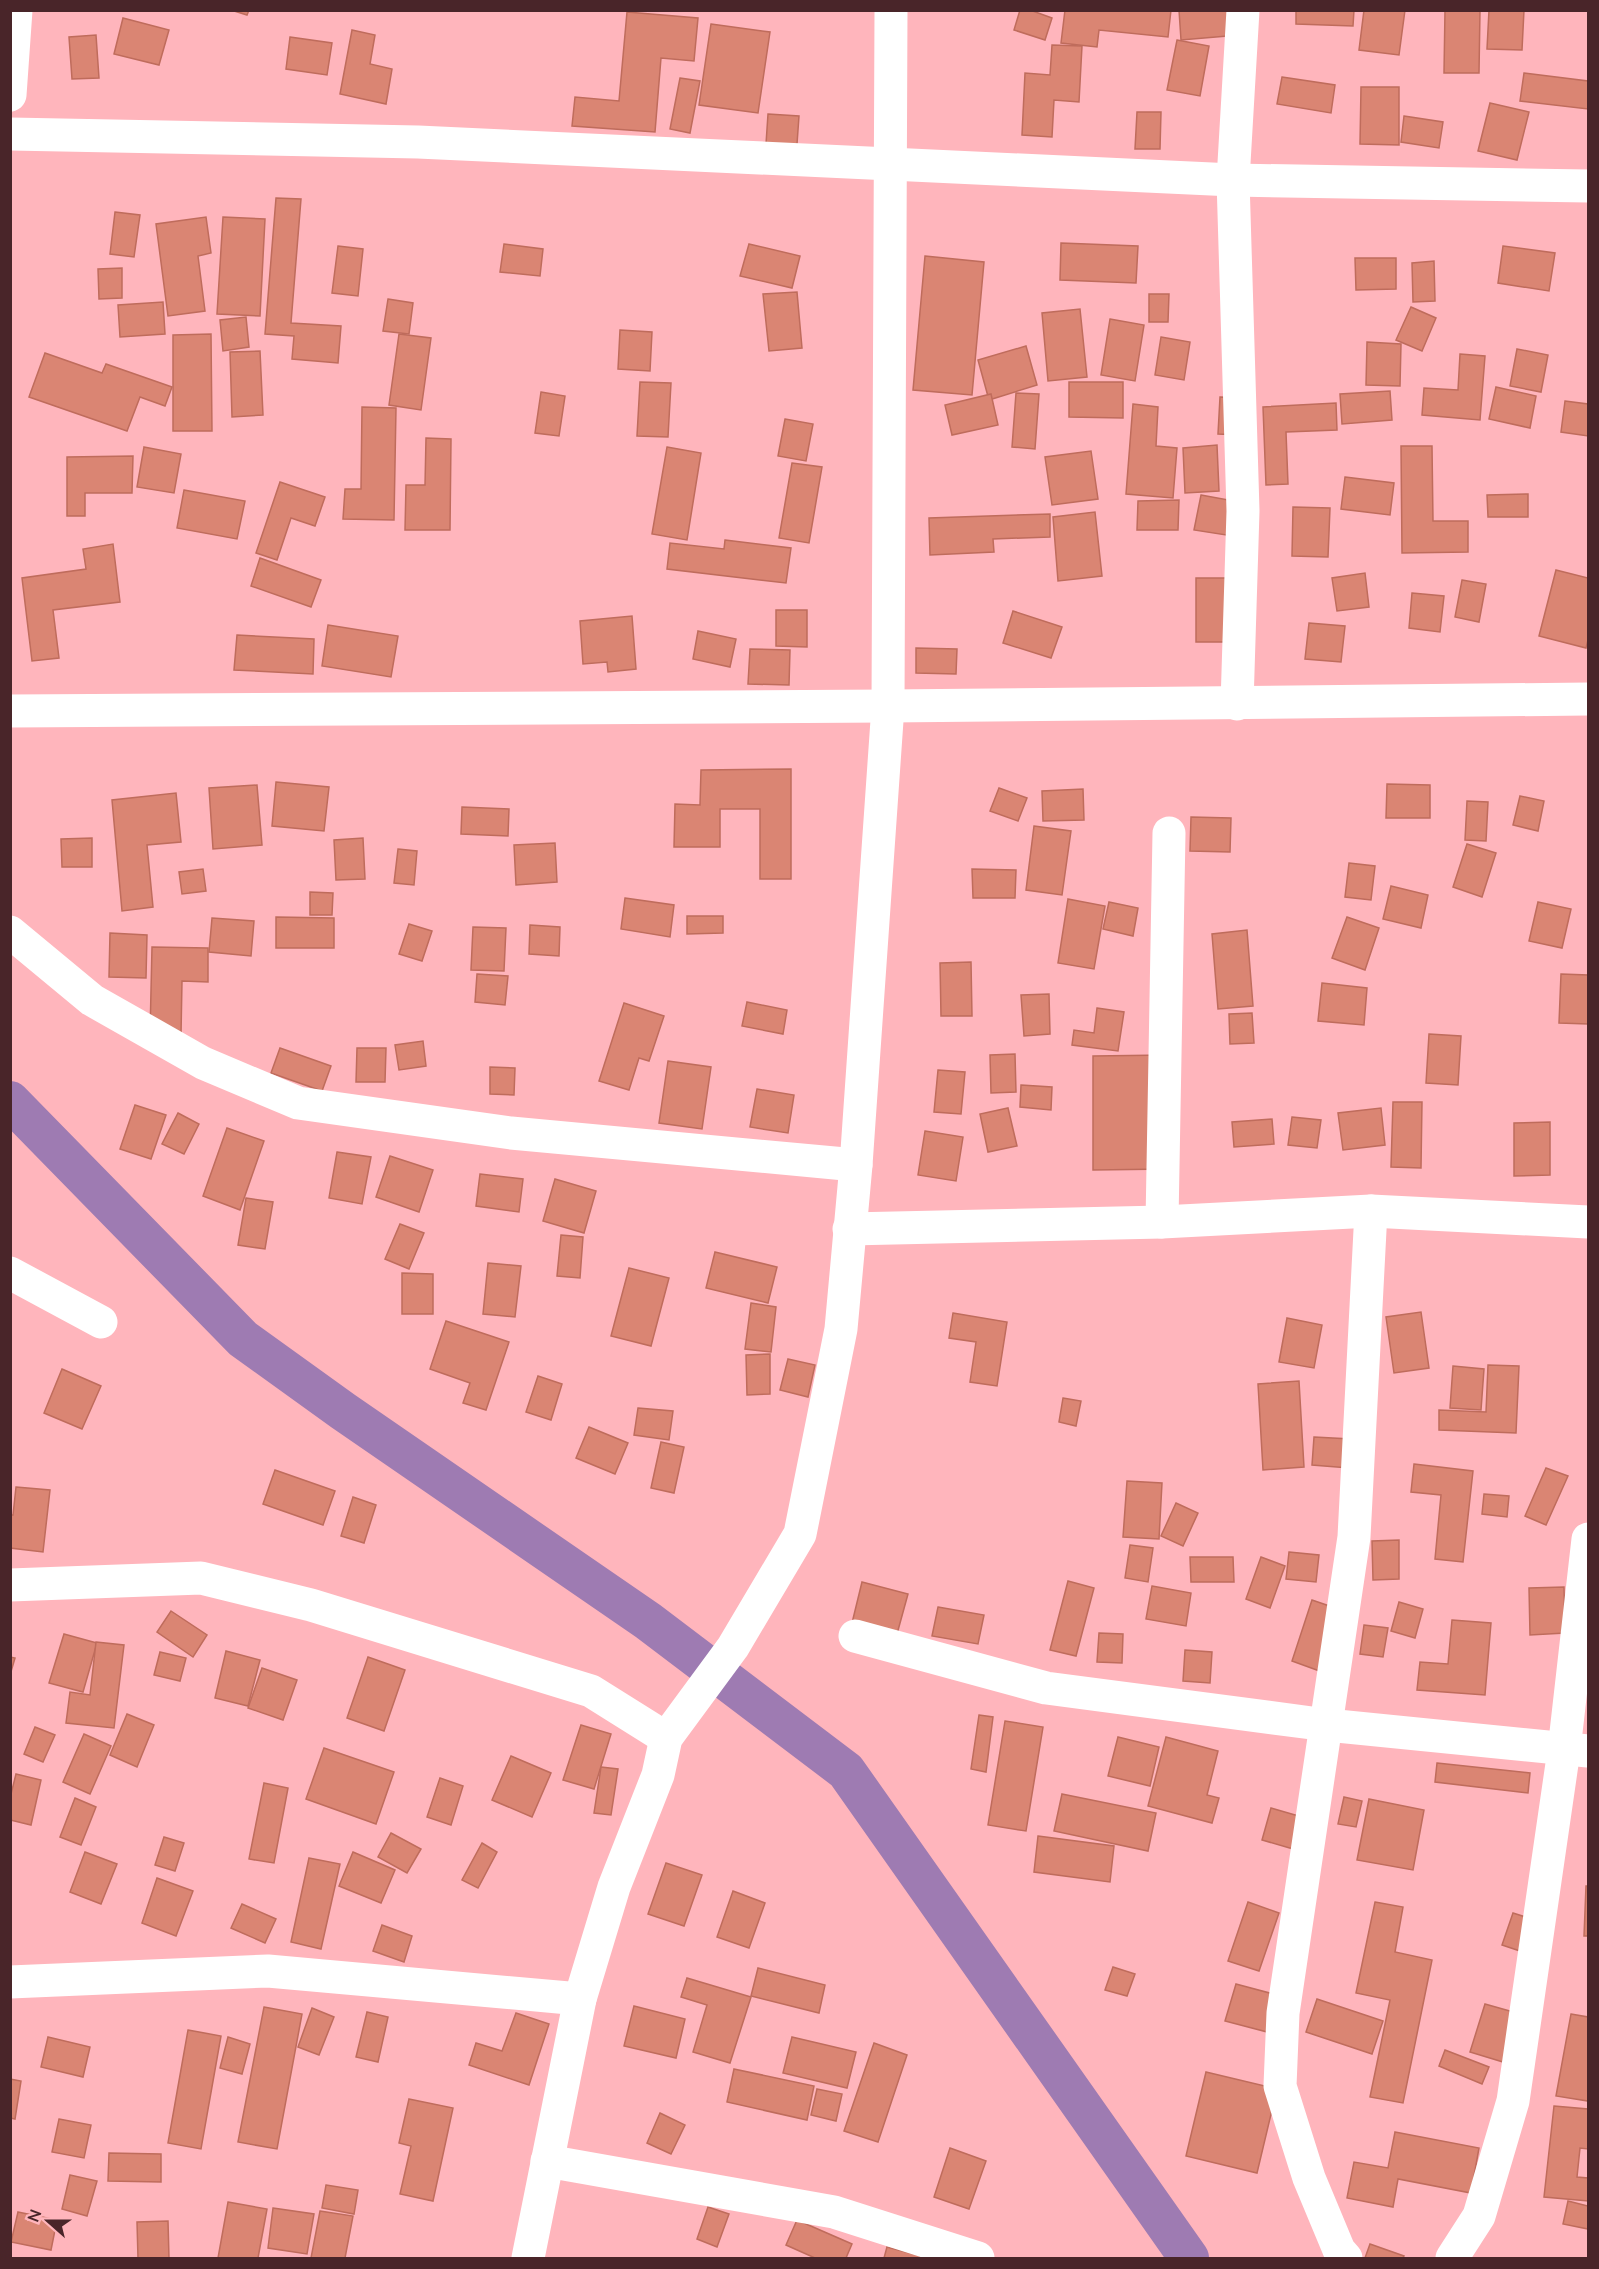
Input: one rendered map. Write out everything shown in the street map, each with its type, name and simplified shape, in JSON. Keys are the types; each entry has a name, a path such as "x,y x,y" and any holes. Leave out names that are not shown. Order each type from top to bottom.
{"street":[{"path":"10,95 16,10"},
{"path":"528,2259 580,1999 614,1887 658,1775 666,1738 733,1647 800,1534 841,1329 856,1165 888,706 891,10"},
{"path":"1237,704 1243,511 1233,180 1243,10"},
{"path":"10,134 418,142 1233,180 1588,186"},
{"path":"10,711 1237,704 1588,699"},
{"path":"1162,1222 1169,833"},
{"path":"10,932 92,1000 203,1063 298,1103 511,1133 856,1165"},
{"path":"849,1229 1162,1222 1371,1211 1588,1222"},
{"path":"1346,2259 1339,2250 1310,2178 1280,2086 1283,2013 1354,1537 1371,1211"},
{"path":"10,1273 101,1322"},
{"path":"1452,2259 1479,2216 1513,2101 1576,1750 1588,1539"},
{"path":"10,1585 201,1578 311,1605 591,1691 666,1738"},
{"path":"855,1636 1046,1688 1327,1725 1576,1750"},
{"path":"10,1982 268,1971 580,1999"},
{"path":"547,2161 834,2212 978,2259"}],"building":[{"path":"231,10 249,10 247,15"},
{"path":"1020,10 1030,10 1052,18 1045,40 1014,30"},
{"path":"1065,10 1171,10 1168,37 1099,30 1097,47 1061,43"},
{"path":"1179,10 1237,10 1239,35 1181,40"},
{"path":"1296,10 1354,10 1353,26 1296,24"},
{"path":"1364,10 1405,10 1399,55 1359,50"},
{"path":"1445,10 1480,10 1479,73 1444,73"},
{"path":"1489,10 1524,10 1522,50 1487,49"},
{"path":"627,12 698,18 694,61 661,58 655,132 572,126 575,97 619,101"},
{"path":"123,18 169,30 159,65 114,54"},
{"path":"711,24 770,32 758,113 699,105"},
{"path":"352,30 375,35 370,64 392,69 386,104 340,94"},
{"path":"96,35 99,78 72,79 69,37"},
{"path":"290,37 332,43 327,75 286,69"},
{"path":"1177,40 1209,46 1200,96 1167,90"},
{"path":"1052,45 1082,46 1079,102 1054,100 1052,137 1022,135 1025,73 1050,75"},
{"path":"1524,73 1588,81 1588,109 1520,101"},
{"path":"1282,77 1335,85 1331,113 1277,104"},
{"path":"680,78 700,81 690,133 670,129"},
{"path":"1361,87 1399,87 1399,145 1360,144"},
{"path":"1490,103 1529,112 1517,160 1478,151"},
{"path":"1137,112 1161,112 1160,149 1135,149"},
{"path":"768,114 799,116 797,144 766,144"},
{"path":"1404,116 1443,122 1439,148 1401,142"},
{"path":"276,198 301,199 291,323 341,326 338,363 292,359 294,336 265,334"},
{"path":"115,212 140,215 134,257 110,254"},
{"path":"206,217 211,253 198,256 205,311 168,316 156,224"},
{"path":"223,217 265,219 260,316 217,314"},
{"path":"1061,243 1138,246 1136,283 1060,280"},
{"path":"504,244 543,249 540,276 500,272"},
{"path":"749,244 800,256 792,288 740,276"},
{"path":"338,246 363,249 358,296 332,293"},
{"path":"1503,246 1555,253 1549,291 1498,283"},
{"path":"925,256 984,262 972,395 913,390"},
{"path":"1355,258 1396,258 1396,289 1356,290"},
{"path":"1434,261 1435,301 1413,302 1412,263"},
{"path":"122,268 122,298 99,299 98,269"},
{"path":"797,292 802,348 769,351 763,294"},
{"path":"1149,294 1169,294 1168,322 1149,322"},
{"path":"388,299 413,303 409,334 383,331"},
{"path":"163,302 165,334 120,337 118,305"},
{"path":"1411,307 1436,318 1422,351 1396,340"},
{"path":"1080,309 1087,377 1048,381 1042,313"},
{"path":"246,317 249,347 223,351 220,320"},
{"path":"1110,319 1144,325 1135,381 1101,375"},
{"path":"620,330 652,332 650,371 618,369"},
{"path":"211,334 212,431 173,431 173,335"},
{"path":"399,334 431,338 421,410 389,405"},
{"path":"1161,337 1190,342 1184,380 1155,375"},
{"path":"1367,342 1401,344 1400,386 1366,385"},
{"path":"1026,346 1037,385 989,400 978,360"},
{"path":"1517,349 1548,355 1541,392 1510,386"},
{"path":"260,351 263,415 232,417 230,352"},
{"path":"45,353 102,373 106,364 172,387 165,406 140,397 127,431 29,397"},
{"path":"1460,354 1485,356 1480,420 1422,415 1424,388 1458,390"},
{"path":"640,382 671,383 668,437 637,436"},
{"path":"1069,382 1123,382 1123,418 1069,417"},
{"path":"1496,387 1536,396 1530,428 1489,419"},
{"path":"1390,391 1392,420 1342,424 1340,394"},
{"path":"541,392 565,396 559,436 535,433"},
{"path":"1016,393 1039,394 1035,449 1012,447"},
{"path":"991,394 998,425 952,435 945,405"},
{"path":"1220,397 1243,398 1240,435 1218,434"},
{"path":"1565,401 1588,404 1588,436 1561,432"},
{"path":"1336,403 1337,430 1286,432 1288,484 1266,485 1263,407"},
{"path":"1133,404 1158,407 1156,446 1177,448 1173,498 1126,494"},
{"path":"362,407 396,408 394,520 343,519 345,489 361,489"},
{"path":"785,419 813,424 806,461 778,456"},
{"path":"426,438 451,439 450,530 405,530 406,485 425,485"},
{"path":"1217,445 1219,491 1185,493 1183,448"},
{"path":"1401,446 1432,446 1433,521 1468,521 1468,552 1402,553"},
{"path":"144,447 181,454 174,493 137,487"},
{"path":"667,447 701,453 687,540 652,534"},
{"path":"1091,451 1098,499 1052,505 1045,457"},
{"path":"133,456 132,493 85,493 85,516 67,516 67,457"},
{"path":"792,463 822,467 809,543 779,538"},
{"path":"1345,477 1394,483 1390,515 1341,509"},
{"path":"280,482 325,497 315,526 291,518 277,560 256,553"},
{"path":"184,490 245,501 237,539 177,528"},
{"path":"1528,494 1528,517 1488,517 1487,495"},
{"path":"1201,495 1245,503 1239,537 1194,530"},
{"path":"1179,500 1178,530 1137,530 1138,501"},
{"path":"1293,507 1330,508 1328,557 1292,556"},
{"path":"1095,512 1102,576 1058,581 1053,517"},
{"path":"1050,514 1050,537 993,539 994,552 930,555 929,518"},
{"path":"725,540 791,548 786,583 667,569 670,543 724,549"},
{"path":"113,544 120,602 53,610 59,658 32,661 22,578 86,569 83,549"},
{"path":"260,558 321,580 311,607 251,586"},
{"path":"1556,570 1588,578 1586,648 1539,636"},
{"path":"1365,573 1369,607 1337,611 1332,578"},
{"path":"1196,578 1226,578 1225,642 1196,642"},
{"path":"1462,580 1486,584 1479,622 1455,617"},
{"path":"1412,593 1444,596 1440,632 1409,628"},
{"path":"776,610 807,610 807,647 776,646"},
{"path":"1013,611 1062,627 1051,658 1003,643"},
{"path":"632,616 636,669 608,672 607,662 583,664 580,621"},
{"path":"1309,623 1345,626 1341,662 1305,659"},
{"path":"328,625 398,636 391,677 322,666"},
{"path":"698,631 736,639 730,667 693,659"},
{"path":"237,635 314,639 313,674 234,670"},
{"path":"916,648 957,649 956,674 916,673"},
{"path":"750,649 790,650 789,685 748,684"},
{"path":"791,769 791,879 760,879 760,809 720,809 720,847 674,847 675,804 700,805 701,770"},
{"path":"276,782 329,787 324,831 272,826"},
{"path":"1387,784 1430,785 1430,818 1386,818"},
{"path":"257,785 262,845 213,849 209,788"},
{"path":"999,788 1027,798 1018,821 990,811"},
{"path":"1083,789 1084,820 1043,821 1042,791"},
{"path":"176,793 181,842 147,845 153,907 122,911 112,800"},
{"path":"1520,796 1544,801 1538,831 1513,825"},
{"path":"1467,801 1488,802 1486,841 1465,840"},
{"path":"462,807 509,809 508,836 461,834"},
{"path":"1191,817 1231,818 1230,852 1190,851"},
{"path":"1034,826 1071,831 1062,895 1026,890"},
{"path":"92,838 92,867 62,867 61,839"},
{"path":"363,838 365,879 336,880 334,840"},
{"path":"555,843 557,882 516,885 514,845"},
{"path":"1467,844 1496,853 1482,897 1453,887"},
{"path":"398,849 417,851 414,885 394,883"},
{"path":"1349,863 1375,866 1371,900 1345,897"},
{"path":"203,869 206,891 182,894 179,872"},
{"path":"972,869 1016,870 1015,898 973,898"},
{"path":"1391,886 1428,895 1421,928 1383,919"},
{"path":"310,892 333,893 332,915 310,915"},
{"path":"625,898 674,905 670,937 621,929"},
{"path":"1068,899 1105,906 1094,969 1058,963"},
{"path":"1109,902 1138,908 1133,936 1103,929"},
{"path":"1538,902 1571,909 1562,948 1529,941"},
{"path":"687,916 723,916 723,933 687,934"},
{"path":"276,917 334,918 334,948 276,948"},
{"path":"1347,917 1379,928 1365,970 1332,958"},
{"path":"212,918 254,921 251,956 209,952"},
{"path":"409,924 432,931 422,961 399,954"},
{"path":"530,925 560,927 559,956 529,954"},
{"path":"473,927 506,928 504,971 471,970"},
{"path":"1247,930 1253,1006 1218,1009 1212,934"},
{"path":"110,933 147,935 146,978 109,977"},
{"path":"152,947 208,948 208,982 182,981 181,1035 150,1035"},
{"path":"971,962 972,1016 941,1016 940,963"},
{"path":"477,974 508,976 505,1005 475,1002"},
{"path":"1561,974 1588,975 1588,1024 1559,1023"},
{"path":"1322,983 1367,988 1364,1025 1318,1021"},
{"path":"1049,994 1050,1034 1024,1036 1021,995"},
{"path":"747,1002 787,1010 783,1034 742,1026"},
{"path":"624,1003 664,1016 649,1061 639,1058 629,1090 599,1081"},
{"path":"1097,1008 1124,1012 1118,1051 1072,1045 1074,1030 1094,1033"},
{"path":"1252,1013 1254,1043 1230,1044 1229,1014"},
{"path":"1429,1034 1461,1036 1458,1085 1426,1083"},
{"path":"423,1041 426,1066 399,1070 395,1045"},
{"path":"280,1048 331,1066 322,1091 271,1073"},
{"path":"357,1048 386,1048 385,1082 356,1082"},
{"path":"1015,1054 1016,1092 991,1093 990,1055"},
{"path":"1167,1055 1168,1169 1093,1170 1093,1056"},
{"path":"668,1061 711,1067 702,1129 659,1123"},
{"path":"490,1067 515,1068 514,1095 490,1094"},
{"path":"938,1070 965,1072 961,1114 934,1112"},
{"path":"1021,1085 1052,1087 1051,1110 1020,1107"},
{"path":"757,1089 794,1095 788,1133 750,1127"},
{"path":"1393,1102 1422,1102 1421,1168 1391,1167"},
{"path":"135,1105 166,1115 151,1159 120,1149"},
{"path":"1008,1108 1017,1146 988,1152 980,1114"},
{"path":"1381,1108 1385,1145 1343,1150 1338,1113"},
{"path":"178,1113 199,1124 184,1154 162,1144"},
{"path":"1292,1117 1321,1120 1317,1148 1288,1145"},
{"path":"1272,1119 1274,1144 1234,1147 1232,1122"},
{"path":"1550,1122 1550,1175 1514,1176 1514,1123"},
{"path":"227,1128 264,1141 240,1210 203,1196"},
{"path":"925,1131 963,1137 956,1181 918,1175"},
{"path":"337,1152 371,1157 362,1204 329,1198"},
{"path":"390,1156 433,1170 419,1212 376,1197"},
{"path":"480,1174 523,1179 519,1212 476,1206"},
{"path":"555,1179 596,1191 584,1233 543,1221"},
{"path":"246,1198 273,1202 265,1249 238,1245"},
{"path":"400,1224 424,1233 409,1269 385,1259"},
{"path":"561,1235 583,1237 580,1278 557,1276"},
{"path":"715,1252 777,1267 768,1303 706,1288"},
{"path":"488,1263 521,1266 515,1317 483,1314"},
{"path":"629,1268 669,1278 651,1346 611,1336"},
{"path":"402,1273 433,1274 433,1314 402,1314"},
{"path":"751,1303 776,1307 771,1352 745,1349"},
{"path":"1421,1312 1429,1368 1394,1373 1386,1317"},
{"path":"953,1313 1007,1322 997,1386 970,1382 976,1342 949,1338"},
{"path":"1287,1318 1322,1325 1314,1368 1279,1362"},
{"path":"446,1321 509,1342 486,1410 463,1403 470,1383 430,1369"},
{"path":"770,1354 770,1394 747,1395 746,1355"},
{"path":"788,1359 815,1365 808,1397 780,1390"},
{"path":"1488,1365 1519,1366 1516,1433 1439,1430 1439,1410 1486,1412"},
{"path":"1453,1366 1484,1369 1481,1410 1450,1408"},
{"path":"62,1369 101,1386 82,1429 44,1413"},
{"path":"538,1376 562,1384 551,1420 526,1412"},
{"path":"1299,1381 1304,1467 1263,1470 1258,1384"},
{"path":"1063,1398 1081,1401 1076,1426 1059,1422"},
{"path":"638,1408 673,1411 669,1440 634,1435"},
{"path":"589,1427 628,1443 615,1474 576,1458"},
{"path":"1314,1437 1351,1439 1349,1468 1312,1465"},
{"path":"661,1442 684,1447 674,1493 651,1488"},
{"path":"1414,1464 1473,1471 1463,1562 1435,1559 1441,1495 1411,1492"},
{"path":"1546,1468 1568,1476 1546,1525 1525,1516"},
{"path":"275,1470 335,1491 323,1525 263,1504"},
{"path":"1127,1481 1162,1483 1159,1539 1123,1537"},
{"path":"16,1487 50,1490 43,1552 10,1548 10,1515 13,1515"},
{"path":"1484,1494 1509,1496 1507,1517 1482,1514"},
{"path":"353,1497 376,1505 364,1543 341,1536"},
{"path":"1176,1503 1198,1513 1183,1546 1161,1536"},
{"path":"1399,1540 1399,1579 1373,1580 1372,1541"},
{"path":"1130,1545 1153,1548 1148,1582 1125,1578"},
{"path":"1289,1552 1319,1555 1316,1582 1286,1579"},
{"path":"1190,1557 1233,1557 1234,1582 1191,1582"},
{"path":"1261,1557 1285,1566 1270,1608 1246,1599"},
{"path":"1068,1581 1094,1588 1076,1656 1050,1650"},
{"path":"862,1582 908,1594 897,1634 852,1623"},
{"path":"1152,1586 1191,1593 1186,1626 1146,1619"},
{"path":"1564,1587 1565,1633 1530,1635 1529,1588"},
{"path":"1312,1600 1347,1612 1325,1673 1292,1661"},
{"path":"1399,1602 1423,1609 1415,1638 1391,1631"},
{"path":"938,1607 984,1615 978,1644 932,1636"},
{"path":"171,1611 207,1635 193,1657 157,1632"},
{"path":"1452,1620 1491,1623 1485,1695 1417,1690 1420,1662 1448,1664"},
{"path":"1364,1625 1388,1628 1383,1657 1360,1654"},
{"path":"1099,1633 1123,1634 1122,1663 1097,1662"},
{"path":"64,1634 97,1643 83,1692 49,1683"},
{"path":"96,1642 124,1645 114,1728 66,1723 70,1692 90,1695"},
{"path":"1185,1650 1212,1652 1210,1683 1183,1681"},
{"path":"226,1651 260,1660 248,1706 215,1698"},
{"path":"160,1652 186,1658 180,1681 154,1675"},
{"path":"10,1657 15,1658 10,1675"},
{"path":"368,1657 405,1670 384,1731 347,1718"},
{"path":"262,1668 297,1680 283,1720 248,1708"},
{"path":"127,1714 154,1725 137,1767 110,1755"},
{"path":"979,1715 993,1717 986,1772 971,1769"},
{"path":"1005,1721 1043,1727 1026,1831 988,1825"},
{"path":"581,1725 611,1734 594,1789 563,1780"},
{"path":"35,1727 55,1735 43,1762 24,1754"},
{"path":"84,1734 111,1746 90,1794 63,1782"},
{"path":"1118,1737 1159,1747 1150,1786 1108,1776"},
{"path":"1166,1737 1218,1751 1207,1795 1219,1798 1212,1823 1148,1806"},
{"path":"324,1748 394,1772 376,1824 306,1799"},
{"path":"511,1756 551,1773 532,1817 492,1800"},
{"path":"1437,1763 1530,1773 1528,1793 1435,1782"},
{"path":"601,1767 618,1769 611,1815 594,1813"},
{"path":"16,1774 41,1780 31,1825 10,1820 10,1798"},
{"path":"440,1778 463,1786 451,1825 427,1817"},
{"path":"264,1783 288,1788 274,1863 249,1859"},
{"path":"1062,1794 1156,1813 1148,1851 1054,1831"},
{"path":"1344,1797 1362,1801 1356,1827 1338,1824"},
{"path":"75,1798 96,1807 81,1845 60,1837"},
{"path":"1369,1799 1424,1810 1413,1870 1357,1860"},
{"path":"1271,1808 1309,1819 1300,1851 1262,1840"},
{"path":"391,1833 421,1849 407,1873 378,1857"},
{"path":"1038,1836 1114,1846 1110,1882 1034,1872"},
{"path":"164,1837 184,1843 175,1871 155,1865"},
{"path":"482,1843 497,1852 478,1888 462,1880"},
{"path":"85,1852 117,1864 101,1904 70,1892"},
{"path":"353,1852 395,1870 381,1903 339,1886"},
{"path":"309,1858 340,1864 321,1949 291,1942"},
{"path":"666,1863 702,1875 684,1926 648,1914"},
{"path":"157,1878 193,1891 176,1936 142,1923"},
{"path":"1586,1886 1588,1886 1588,1936 1584,1936"},
{"path":"733,1891 765,1903 749,1948 717,1937"},
{"path":"1248,1902 1279,1913 1259,1971 1228,1961"},
{"path":"1375,1902 1403,1907 1395,1952 1432,1960 1403,2103 1370,2097 1390,2000 1356,1993"},
{"path":"242,1904 276,1919 265,1943 231,1928"},
{"path":"1513,1913 1535,1920 1523,1952 1502,1945"},
{"path":"382,1925 412,1936 404,1962 373,1951"},
{"path":"1113,1967 1135,1974 1127,1996 1105,1990"},
{"path":"758,1968 825,1985 819,2013 751,1996"},
{"path":"687,1978 751,1997 730,2063 693,2052 707,2005 681,1997"},
{"path":"1236,1984 1281,1996 1271,2033 1225,2021"},
{"path":"1317,1999 1383,2021 1372,2054 1306,2032"},
{"path":"1485,2004 1517,2013 1503,2062 1470,2052"},
{"path":"634,2006 685,2019 676,2058 624,2046"},
{"path":"264,2007 302,2014 277,2149 238,2142"},
{"path":"312,2008 334,2017 319,2055 298,2047"},
{"path":"367,2012 388,2017 378,2062 356,2057"},
{"path":"516,2013 549,2024 529,2085 469,2065 476,2043 502,2051"},
{"path":"1571,2014 1588,2017 1588,2101 1556,2096"},
{"path":"188,2030 221,2036 201,2149 168,2143"},
{"path":"48,2037 90,2047 83,2077 41,2067"},
{"path":"228,2037 250,2044 242,2074 220,2068"},
{"path":"792,2037 856,2052 847,2088 783,2073"},
{"path":"874,2043 907,2055 878,2142 844,2131"},
{"path":"1445,2050 1489,2067 1482,2084 1439,2066"},
{"path":"734,2069 814,2086 807,2120 727,2102"},
{"path":"1206,2072 1277,2089 1257,2173 1186,2156"},
{"path":"10,2079 21,2081 15,2119 10,2118"},
{"path":"817,2089 842,2094 836,2121 811,2115"},
{"path":"409,2099 453,2108 433,2201 400,2194 411,2146 399,2143"},
{"path":"1554,2106 1588,2109 1588,2149 1580,2148 1577,2177 1588,2178 1588,2201 1544,2197"},
{"path":"660,2113 685,2125 671,2154 647,2143"},
{"path":"59,2119 91,2125 84,2158 52,2152"},
{"path":"1395,2132 1479,2148 1471,2193 1398,2179 1393,2207 1347,2198 1354,2162 1388,2168"},
{"path":"950,2148 986,2161 969,2209 934,2197"},
{"path":"109,2153 161,2154 161,2182 108,2181"},
{"path":"70,2175 97,2181 87,2216 62,2209"},
{"path":"326,2185 358,2190 354,2214 322,2208"},
{"path":"1568,2201 1588,2206 1588,2229 1563,2224"},
{"path":"228,2202 267,2209 258,2258 218,2258"},
{"path":"708,2207 729,2214 717,2247 697,2239"},
{"path":"273,2208 314,2214 307,2254 268,2248"},
{"path":"320,2211 353,2216 345,2258 311,2258"},
{"path":"18,2212 57,2220 51,2250 11,2242"},
{"path":"797,2220 852,2244 846,2258 815,2258 786,2245"},
{"path":"168,2221 169,2258 138,2258 137,2222"},
{"path":"1370,2244 1404,2256 1403,2258 1365,2258"},
{"path":"887,2247 929,2258 884,2258"}],"waterway":[{"path":"10,1101 243,1339 343,1411 648,1621 846,1771 1189,2258"}]}
